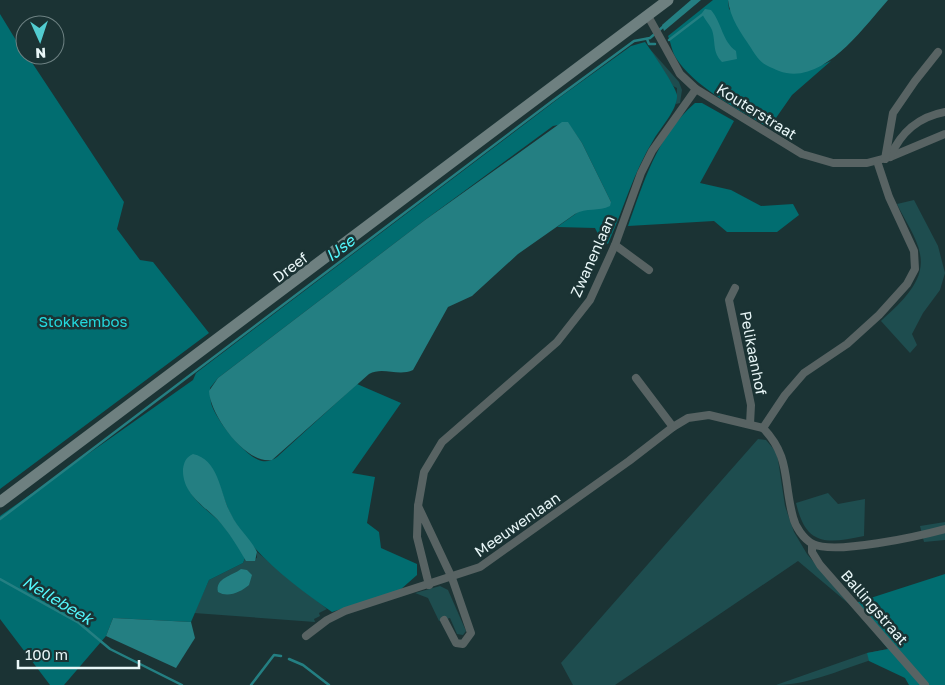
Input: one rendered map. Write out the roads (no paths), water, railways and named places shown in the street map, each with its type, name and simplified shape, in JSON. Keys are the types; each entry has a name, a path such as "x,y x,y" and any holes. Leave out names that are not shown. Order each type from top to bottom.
{"main road":[{"name":"Dreef","path":"0,502 668,0"}],"street":[{"name":"Kouterstraat","path":"648,16 680,74 696,89 802,154 843,164 884,159 945,134"},
{"path":"763,428 785,394 804,372 847,344 879,315 906,284 915,268 914,251 889,197 884,159 894,113 915,81 938,52"},
{"name":"Zwanenlaan","path":"429,584 417,537 418,506 424,472 442,442 557,342 590,300 615,245 652,151 696,89"},
{"path":"884,159 912,125 945,112"},
{"path":"615,245 649,270"},
{"name":"Pelikaanhof","path":"735,288 730,300 751,405 750,424"},
{"path":"636,378 673,427"},
{"name":"Meeuwenlaan","path":"306,636 327,620 345,611 452,578 480,567 673,427 698,415 709,414 763,428"},
{"name":"Ballingstraat","path":"763,428 775,440 781,451 793,517 804,537 812,544 812,552 820,565 925,685"},
{"path":"418,506 452,578 472,633 468,640 463,644 456,643 444,620"},
{"path":"812,544 826,548 908,538 945,529"}],"waterway":[{"path":"669,40 703,14"},
{"name":"IJse","path":"0,519 551,102 634,41 650,38 665,25"},
{"path":"647,39 649,44 655,44"},
{"name":"Nellebeek","path":"0,579 79,623 110,649 182,685"},
{"name":"Nellebeek","path":"251,685 274,655 281,656"},
{"name":"Nellebeek","path":"289,659 303,665 329,685"}],"park label":[{"name":"Stokkembos","path":"83,321"}]}
